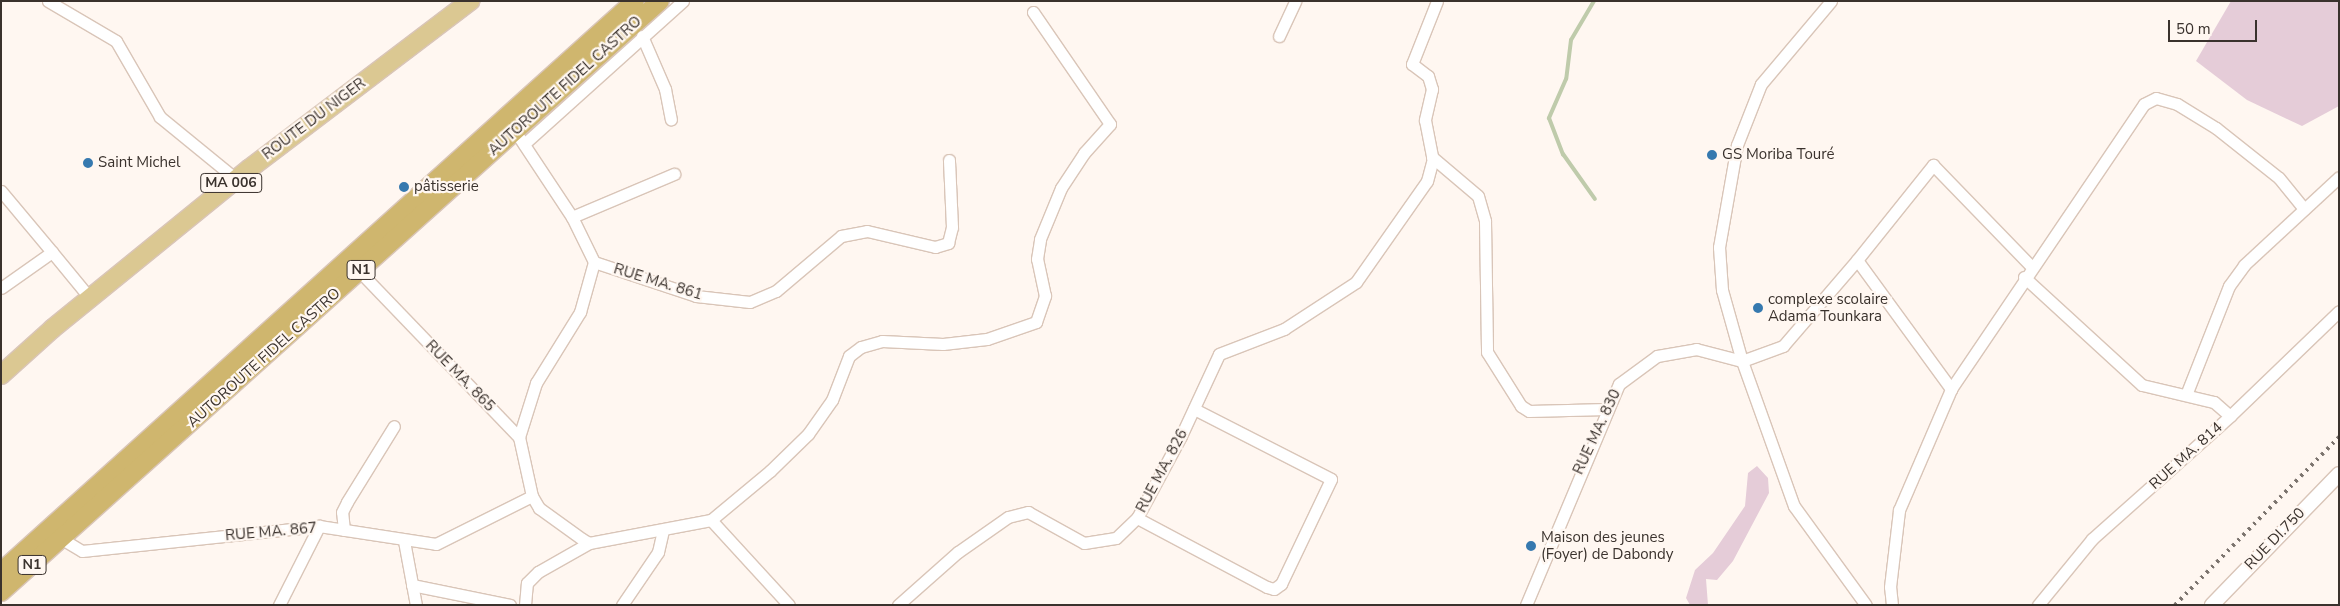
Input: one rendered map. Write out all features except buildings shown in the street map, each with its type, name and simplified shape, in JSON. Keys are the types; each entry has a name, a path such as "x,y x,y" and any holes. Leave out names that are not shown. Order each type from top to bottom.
{"highway":[{"name":"AUTOROUTE FIDEL CASTRO","path":"1,592 8,576 635,1"},
{"name":"AUTOROUTE FIDEL CASTRO","path":"8,576 62,539 360,272 519,138 660,1"},
{"path":"1,598 8,576"}],"main road":[{"name":"ROUTE DU NIGER","path":"1,375 90,297 236,179 470,1"}],"street":[{"path":"48,1 116,40 160,117 236,179"},
{"path":"519,138 682,1"},
{"path":"1279,36 1295,1"},
{"path":"1437,1 1412,64 1428,76 1432,89 1425,120 1433,159 1478,196 1485,221 1487,352 1521,406 1529,411 1607,409"},
{"path":"1831,1 1761,84 1737,145 1719,247 1722,290 1742,361 1794,506 1866,605"},
{"path":"525,605 527,582 538,572 589,543 663,531 710,520 770,471 808,434 832,400 849,356 861,347 882,341 943,344 987,339 1036,322 1045,296 1037,259 1040,239 1061,188 1084,153 1110,124 1033,12"},
{"path":"642,36 666,89 671,120"},
{"path":"1892,605 1899,510 1951,390 2031,266 2144,104 2156,98 2177,104 2216,128 2279,178 2304,209"},
{"name":"RUE MA. 861","path":"519,138 572,217 594,262 696,296 750,302 776,291 840,236 868,231 935,247 948,243 952,227 949,160"},
{"name":"RUE MA. 826","path":"898,605 958,552 1008,517 1028,512 1084,543 1116,538 1137,518 1194,408 1219,354 1284,329 1356,282 1427,181 1433,159"},
{"path":"1742,361 1783,346 1857,260 1933,165 2031,266"},
{"path":"572,217 674,174"},
{"path":"2186,395 2229,286 2244,265 2339,176"},
{"path":"1,191 90,297"},
{"path":"1,288 52,252"},
{"path":"1857,260 1951,390"},
{"path":"589,543 539,508 532,496 518,437 536,383 580,312 594,262"},
{"name":"RUE MA. 865","path":"360,272 518,437"},
{"path":"2024,277 2142,385 2214,402 2230,416"},
{"name":"RUE MA. 814","path":"2038,605 2092,539 2230,416 2339,311"},
{"name":"RUE MA. 830","path":"1526,605 1619,384 1657,356 1696,349 1742,361"},
{"path":"1137,518 1267,586 1274,589 1281,584 1331,479 1194,408"},
{"path":"344,530 342,512 394,426"},
{"name":"RUE DI.750","path":"2212,605 2339,474"},
{"name":"RUE MA. 867","path":"62,539 82,551 319,526 404,541 436,544 532,496"},
{"path":"710,520 789,605"},
{"path":"280,605 319,526"},
{"path":"622,605 658,552 663,531"},
{"path":"404,541 416,605"},
{"path":"412,585 510,605"}],"shaded area":[{"path":"2231,1 2339,1 2339,106 2302,126 2247,100 2196,61"},
{"path":"1757,466 1768,478 1769,493 1733,561 1717,580 1706,579 1708,605 1690,605 1686,598 1695,570 1713,553 1745,506 1748,473"}],"waterway":[{"path":"1594,1 1571,40 1566,79 1549,118 1563,154 1595,199"}],"railway":[{"path":"2175,605 2339,437"}],"place":[{"name":"GS Moriba Touré","path":"1712,155"},
{"name":"Saint Michel","path":"88,163"},
{"name":"pâtisserie","path":"404,187"},
{"name":"complexe scolaire Adama Tounkara","path":"1758,308"},
{"name":"Maison des jeunes (Foyer) de Dabondy","path":"1531,546"}]}
